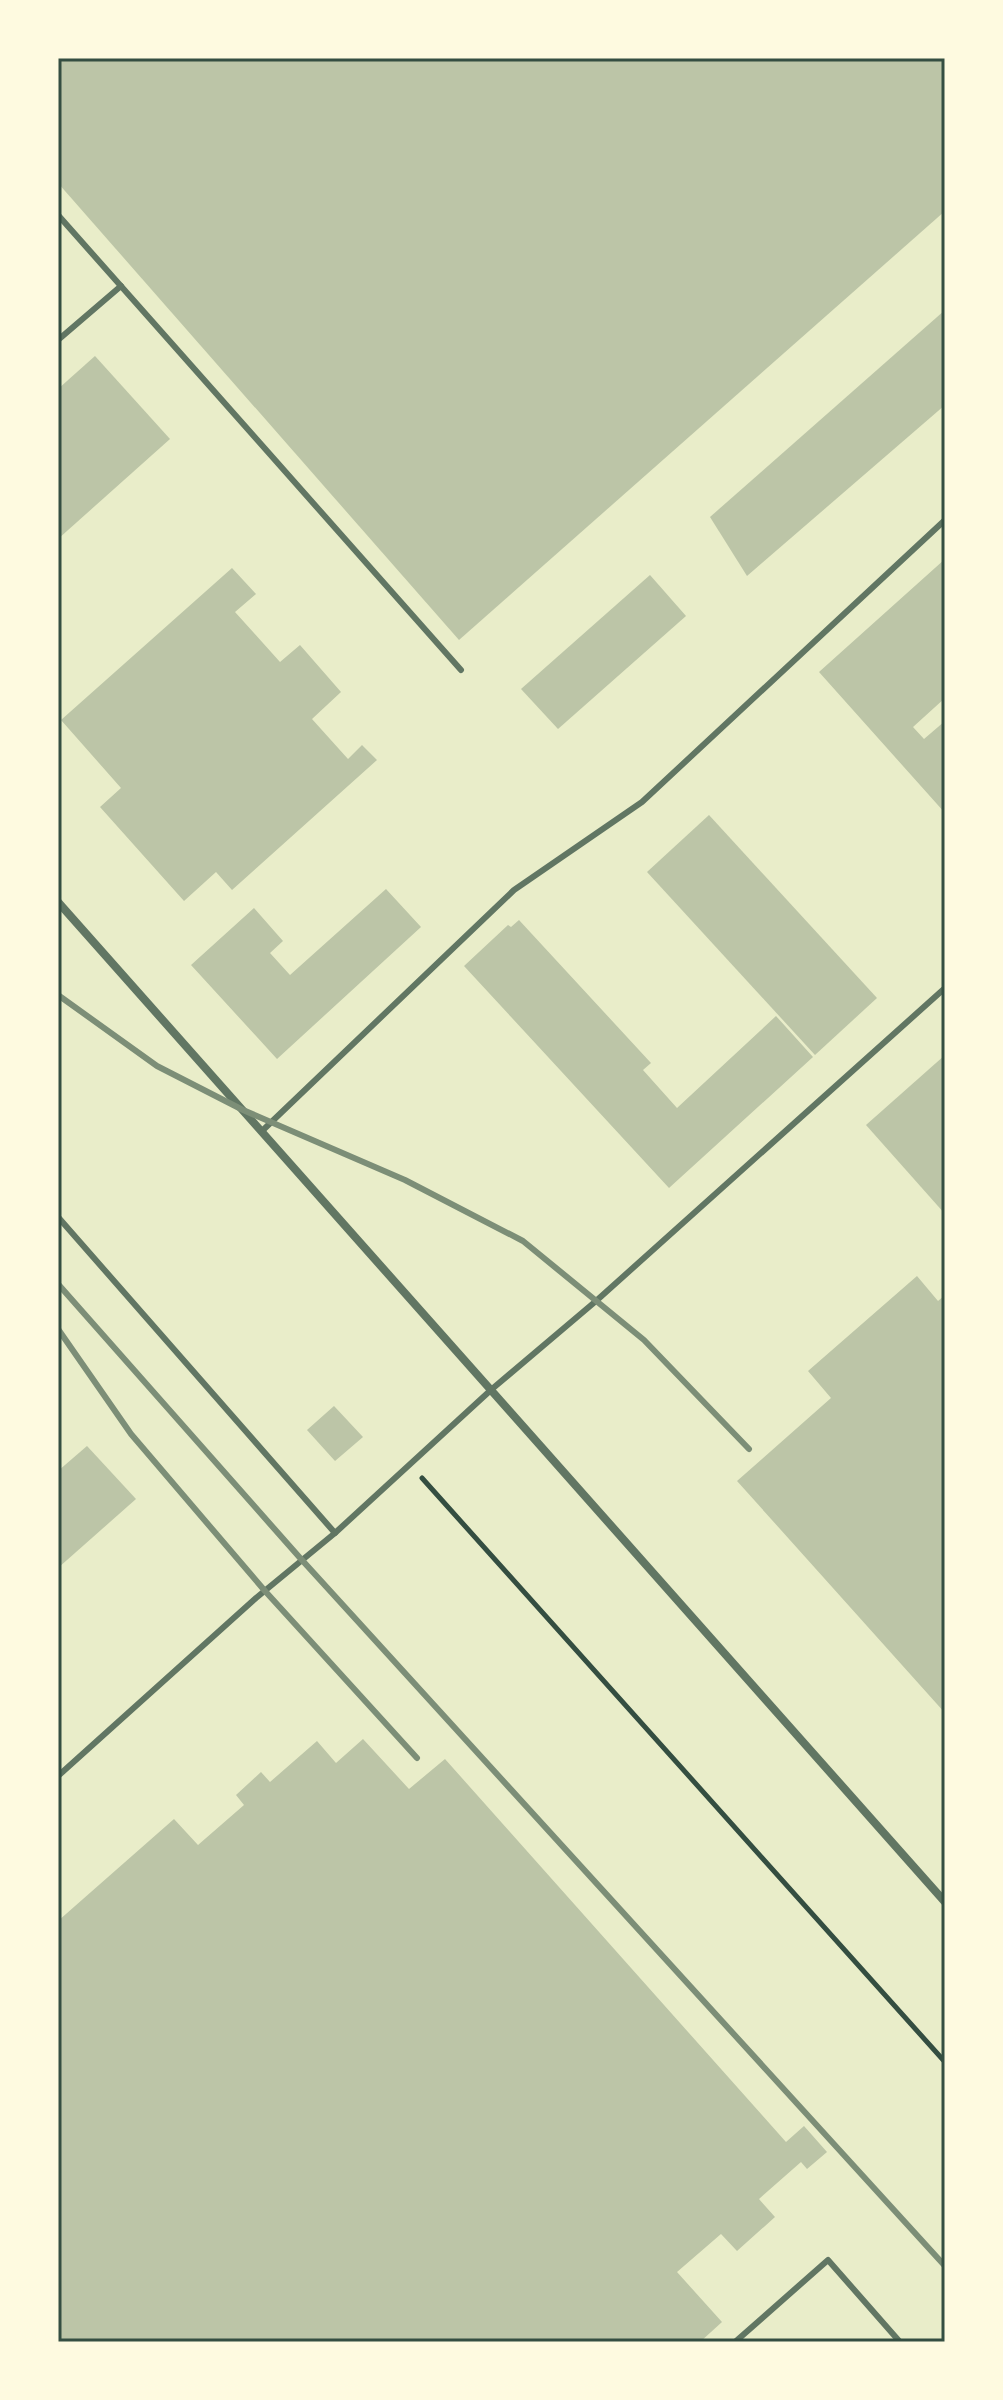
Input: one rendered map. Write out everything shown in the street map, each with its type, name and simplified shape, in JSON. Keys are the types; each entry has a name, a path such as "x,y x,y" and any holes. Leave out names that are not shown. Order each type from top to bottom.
{"street":[{"path":"58,902 945,1902"}],"lane":[{"path":"58,215 461,670"},
{"path":"58,340 121,286"},
{"path":"262,1131 514,890 642,802 945,520"},
{"path":"58,1776 945,988"},
{"path":"58,1217 335,1533"},
{"path":"735,2342 828,2260 900,2342"}],"path":[{"path":"410,1465 945,2062"}],"building":[{"path":"58,58 945,58 945,211 459,640 58,183"},
{"path":"945,310 945,405 747,576 710,517"},
{"path":"95,356 170,439 58,539 58,389"},
{"path":"945,559 945,698 913,727 924,739 945,721 945,813 819,672"},
{"path":"232,568 256,594 235,612 280,662 300,645 341,692 312,719 348,759 362,745 377,760 232,890 216,872 184,901 100,807 121,788 61,720"},
{"path":"650,575 686,616 558,729 521,689"},
{"path":"709,815 877,998 815,1055 647,872"},
{"path":"386,889 421,927 277,1059 191,965 254,908 283,941 270,953 290,975"},
{"path":"519,920 651,1063 643,1070 677,1108 776,1016 813,1057 669,1188 464,966 508,925 511,927"},
{"path":"945,1055 945,1214 866,1125"},
{"path":"917,1276 938,1301 945,1295 945,1713 737,1481 831,1398 808,1371"},
{"path":"334,1406 363,1437 335,1461 307,1430"},
{"path":"87,1446 136,1499 58,1568 58,1471"},
{"path":"363,1739 409,1789 445,1759 786,2142 804,2126 827,2152 807,2169 801,2162 759,2199 775,2217 737,2251 721,2234 677,2272 722,2322 700,2342 58,2342 58,1921 174,1819 198,1845 244,1805 236,1795 261,1772 270,1782 317,1741 336,1763"}],"railway":[{"path":"58,995 157,1066 243,1110 405,1180 523,1241 644,1340 749,1449"},
{"path":"58,1284 301,1559 945,2266"},
{"path":"58,1329 131,1434 265,1591 417,1758"}]}
